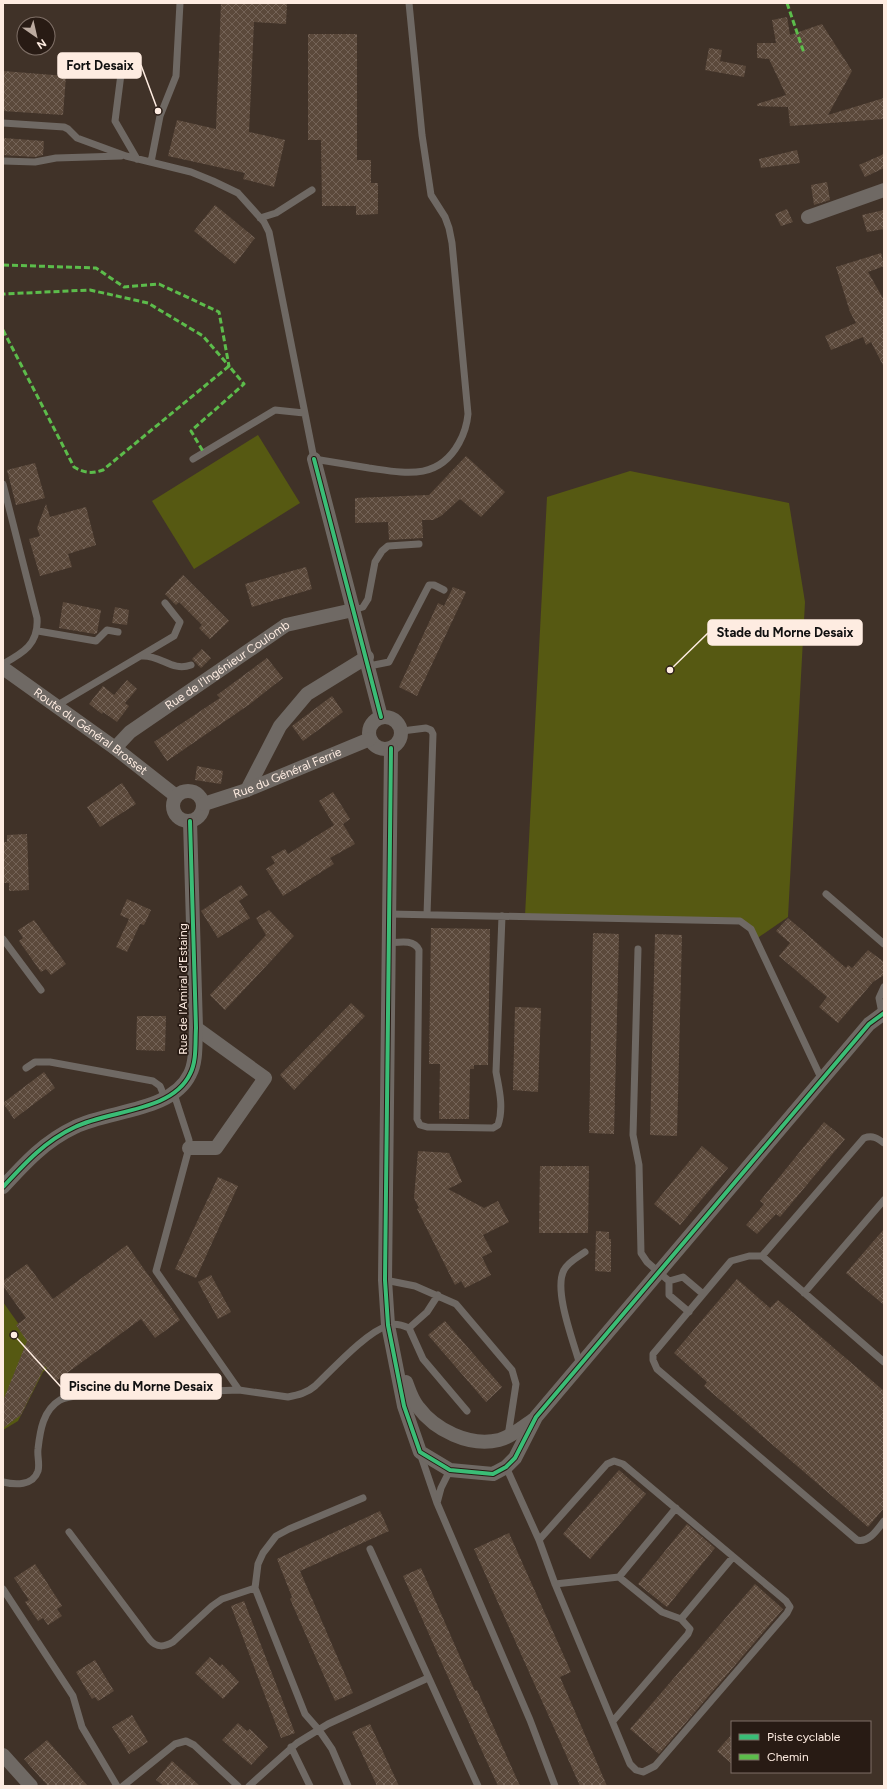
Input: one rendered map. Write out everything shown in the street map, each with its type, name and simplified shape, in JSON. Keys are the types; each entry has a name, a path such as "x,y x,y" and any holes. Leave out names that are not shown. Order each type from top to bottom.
{"street":[{"path":"808,217 884,190"},
{"path":"314,459 368,662 381,717"},
{"name":"Rue de l'Ingénieur Coulomb","path":"116,748 130,732 286,625 353,610"},
{"path":"247,790 280,726 307,694 368,662"},
{"name":"Route du Général Brosset","path":"3,668 116,748 176,796"},
{"path":"381,717 387,717 397,721 402,731 400,741 392,748 381,749 376,747 370,739 369,734 372,723 381,717"},
{"name":"Rue du Général Ferrie","path":"204,804 247,790 370,739"},
{"path":"392,748 386,1280 388,1325 396,1359 404,1406 418,1447 450,1470 493,1474 511,1462 536,1418 580,1365 664,1277 822,1080 869,1024 883,1013"},
{"path":"185,791 195,792 199,795 204,804 198,818 190,821 180,819 173,811 176,796 185,791"},
{"name":"Rue de l'Amiral d'Estaing","path":"3,1187 30,1157 44,1145 75,1127 110,1115 137,1109 169,1096 190,1074 194,1063 196,1028 190,821"},
{"path":"189,1148 216,1148 265,1078 196,1028"},
{"path":"396,1359 414,1402 432,1422 456,1436 478,1441 504,1438 536,1418"},
{"path":"418,1447 419,1425 432,1422"},
{"path":"504,1438 513,1443 516,1452 511,1462"},
{"path":"3,1755 31,1786"}],"lane":[{"path":"151,162 160,116 176,76 180,3"},
{"path":"3,123 64,127 77,138 126,156 191,172 230,189 245,200 269,232 314,459 402,473 420,472 440,464 448,458 461,439 467,421 468,403 452,243 445,218 431,195 422,135 409,3"},
{"path":"121,74 115,121 137,159"},
{"path":"3,161 35,162 56,158 126,156"},
{"path":"260,218 276,212 312,190"},
{"path":"193,459 275,410 304,413"},
{"path":"3,484 37,618 38,630 34,640 25,651 3,664"},
{"path":"353,610 363,607 368,599 375,562 382,551 388,546 419,544"},
{"path":"368,662 388,662 429,585 434,585 444,590"},
{"path":"56,706 174,636 180,622 165,603"},
{"path":"38,630 96,642 107,630 118,632"},
{"path":"140,656 150,656 176,668 184,668 191,665"},
{"path":"402,731 426,728 431,730 432,734 427,915"},
{"path":"826,894 884,944"},
{"path":"389,914 740,920 751,929 822,1080"},
{"path":"389,943 412,942 417,945 419,950 417,1119 420,1125 426,1127 493,1128 498,1125 500,1120 501,1090 496,1072 502,916"},
{"path":"3,939 41,990"},
{"path":"638,949 633,1135 639,1165 641,1253 646,1262 664,1277 669,1295 689,1312"},
{"path":"883,1013 879,998 884,987"},
{"path":"26,1068 35,1062 50,1062 138,1077 153,1081 169,1096 189,1140 189,1148 156,1271 239,1390"},
{"path":"762,1256 864,1138 871,1136 877,1138 884,1144"},
{"path":"804,1293 884,1200"},
{"path":"580,1365 563,1300 561,1284 564,1270 572,1261 585,1252"},
{"path":"884,1362 762,1256 749,1256 731,1262 653,1354 653,1360 657,1368 857,1540 862,1541 869,1538 884,1521"},
{"path":"664,1277 683,1277 703,1294"},
{"path":"386,1280 415,1286 456,1304 512,1370 516,1384 504,1438"},
{"path":"409,1328 427,1312 438,1295"},
{"path":"3,1482 18,1484 30,1482 38,1472 38,1450 42,1424 50,1410 61,1400 75,1396 239,1390 288,1397 309,1391 363,1341 388,1325 402,1324 409,1328 423,1359 467,1411"},
{"path":"418,1447 437,1503 530,1720 555,1786"},
{"path":"511,1462 539,1540 555,1584 630,1764 636,1770 643,1772 650,1770 787,1613 790,1607 786,1601 623,1464 614,1461 607,1464 539,1540"},
{"path":"437,1503 441,1488 450,1470"},
{"path":"348,1786 332,1749 319,1730 305,1714 254,1588 258,1564 263,1553 276,1536 289,1529 363,1498"},
{"path":"555,1584 619,1577 676,1508"},
{"path":"69,1532 150,1640 159,1646 166,1646 173,1642 212,1606 222,1599 254,1588"},
{"path":"370,1549 478,1786"},
{"path":"681,1619 733,1556"},
{"path":"613,1721 688,1634 690,1629 681,1619 662,1612 619,1577"},
{"path":"3,1589 73,1696 82,1727 117,1786"},
{"path":"249,1786 291,1747 319,1730 428,1678"},
{"path":"123,1786 175,1744 186,1741 194,1744 238,1786"},
{"path":"291,1747 310,1786"}],"shaded area":[{"path":"258,435 300,503 194,569 152,501"},
{"path":"630,471 789,503 805,602 788,917 756,939 745,923 525,916 547,497"},
{"path":"3,1302 49,1367 43,1372 18,1421 3,1430"}],"building":[{"path":"221,3 287,3 286,24 254,22 249,132 285,140 274,187 243,179 245,173 168,156 177,120 216,129"},
{"path":"787,17 790,35 822,24 852,71 828,115 884,98 884,119 790,126 788,107 757,106 757,104 786,95 769,59 757,58 757,43 776,43 772,20"},
{"path":"308,34 357,34 357,160 371,160 371,183 378,183 378,214 356,215 356,206 322,206 321,140 308,140"},
{"path":"709,48 722,50 720,61 746,66 744,77 705,70"},
{"path":"3,71 66,76 63,115 3,111"},
{"path":"3,138 44,141 43,155 35,157 3,155"},
{"path":"797,150 800,163 761,168 759,159"},
{"path":"884,154 884,168 865,177 859,165"},
{"path":"827,182 830,200 814,205 811,185"},
{"path":"215,205 255,238 235,264 194,231"},
{"path":"787,209 793,222 781,226 775,214"},
{"path":"884,210 884,229 867,232 862,215"},
{"path":"881,253 884,266 868,272 884,300 884,367 871,342 866,345 863,337 831,350 825,336 856,323 850,312 836,267"},
{"path":"466,456 505,492 481,517 460,499 441,516 433,520 422,520 423,538 389,540 388,522 355,523 355,498 429,495"},
{"path":"35,463 45,498 16,505 7,470"},
{"path":"46,504 50,517 86,507 96,545 68,554 72,567 40,576 29,539 40,536 37,528"},
{"path":"306,567 312,589 252,607 245,584"},
{"path":"183,575 229,621 210,639 199,628 202,625 179,602 176,605 165,594"},
{"path":"453,587 466,592 417,696 399,687 438,603 444,606"},
{"path":"63,602 101,610 97,633 95,634 59,628"},
{"path":"115,607 129,610 127,625 112,623"},
{"path":"202,649 211,658 201,668 192,659"},
{"path":"267,658 283,678 250,704 167,761 154,742 220,698 217,695"},
{"path":"127,680 137,689 125,703 129,706 117,722 103,712 102,714 89,704 103,686 114,695"},
{"path":"332,696 343,712 303,741 292,726"},
{"path":"197,766 223,771 221,784 195,780"},
{"path":"122,783 136,804 100,827 87,807"},
{"path":"333,792 350,819 343,824 355,844 330,858 334,864 283,896 266,869 275,863 271,857 285,849 288,854 334,825 319,801"},
{"path":"27,834 29,890 9,891 9,883 4,883 3,842 7,842 7,835"},
{"path":"241,885 248,895 239,901 250,918 218,938 201,911"},
{"path":"127,899 151,910 144,925 140,924 127,952 116,947 129,919 120,915"},
{"path":"269,910 294,936 225,1010 210,995 266,935 256,918"},
{"path":"788,918 846,968 848,965 852,968 868,950 884,962 884,975 873,982 838,1023 819,1007 827,997 779,956 790,943 776,931"},
{"path":"34,920 66,964 51,975 46,969 41,972 19,941 23,938 18,930"},
{"path":"431,928 490,929 488,1065 474,1065 474,1069 470,1069 469,1119 439,1119 440,1064 429,1064"},
{"path":"593,933 619,934 614,1134 589,1133"},
{"path":"655,934 682,935 677,1136 650,1135"},
{"path":"351,1003 365,1016 294,1090 280,1075"},
{"path":"515,1007 541,1008 538,1092 513,1090"},
{"path":"137,1016 166,1016 165,1051 136,1050"},
{"path":"44,1072 55,1088 14,1119 3,1103"},
{"path":"824,1122 845,1139 780,1217 776,1214 757,1234 746,1225 764,1204 760,1201"},
{"path":"702,1146 728,1168 680,1225 654,1204"},
{"path":"418,1151 449,1153 462,1182 448,1189 484,1208 498,1201 509,1222 483,1235 492,1252 482,1257 491,1275 465,1288 461,1281 455,1285 417,1209 419,1208 414,1198"},
{"path":"540,1166 589,1166 588,1233 539,1233"},
{"path":"218,1177 238,1186 196,1278 175,1269"},
{"path":"884,1229 884,1305 846,1273"},
{"path":"596,1231 609,1232 609,1239 611,1239 611,1272 595,1271"},
{"path":"127,1245 180,1320 155,1338 141,1319 56,1381 45,1366 21,1415 3,1428 3,1401 27,1341 16,1325 26,1318 3,1286 3,1281 27,1264 53,1299"},
{"path":"211,1275 231,1312 218,1319 198,1282"},
{"path":"737,1279 770,1308 778,1300 884,1391 884,1508 868,1527 704,1386 707,1382 674,1353"},
{"path":"445,1321 502,1387 486,1402 428,1335"},
{"path":"619,1470 646,1494 590,1559 563,1534"},
{"path":"380,1511 389,1531 300,1571 353,1693 335,1701 290,1599 292,1597 277,1559"},
{"path":"687,1524 715,1548 667,1607 638,1584"},
{"path":"509,1533 571,1672 560,1677 607,1786 580,1786 474,1549"},
{"path":"35,1564 62,1606 57,1609 62,1616 48,1625 43,1618 38,1621 25,1602 29,1600 14,1578"},
{"path":"421,1568 475,1691 477,1690 520,1786 498,1786 449,1679 403,1576"},
{"path":"755,1584 783,1609 659,1754 630,1729"},
{"path":"244,1601 295,1733 281,1738 231,1606"},
{"path":"210,1657 220,1666 222,1664 239,1682 223,1699 195,1673"},
{"path":"95,1660 114,1691 98,1701 95,1697 92,1699 76,1672"},
{"path":"132,1715 148,1742 129,1754 112,1727"},
{"path":"238,1723 247,1731 250,1729 268,1747 251,1765 222,1740"},
{"path":"370,1724 399,1786 377,1786 352,1732"},
{"path":"731,1735 731,1763 717,1751"},
{"path":"47,1740 88,1786 48,1786 30,1766 24,1759"},
{"path":"172,1761 200,1786 164,1786 156,1780"}],"marked path":[{"path":"787,3 804,53"},
{"path":"3,265 96,268 124,287 159,284 219,312 229,366 203,336 148,303 90,290 3,294"},
{"path":"3,330 74,467 81,471 95,472 103,470 229,366 244,384 191,431 204,453"}],"cycle path":[{"path":"314,459 381,717"},
{"path":"391,748 385,1280 388,1325 404,1406 420,1452 450,1470 493,1474 506,1467 515,1458 536,1417 869,1024 884,1013"},
{"path":"3,1187 19,1169 54,1139 89,1121 155,1103 169,1096 181,1086 190,1074 195,1057 196,1028 190,821"}],"place":[{"name":"Fort Desaix","path":"158,111"},
{"name":"Stade du Morne Desaix","path":"670,670"},
{"name":"Piscine du Morne Desaix","path":"14,1335"}]}
